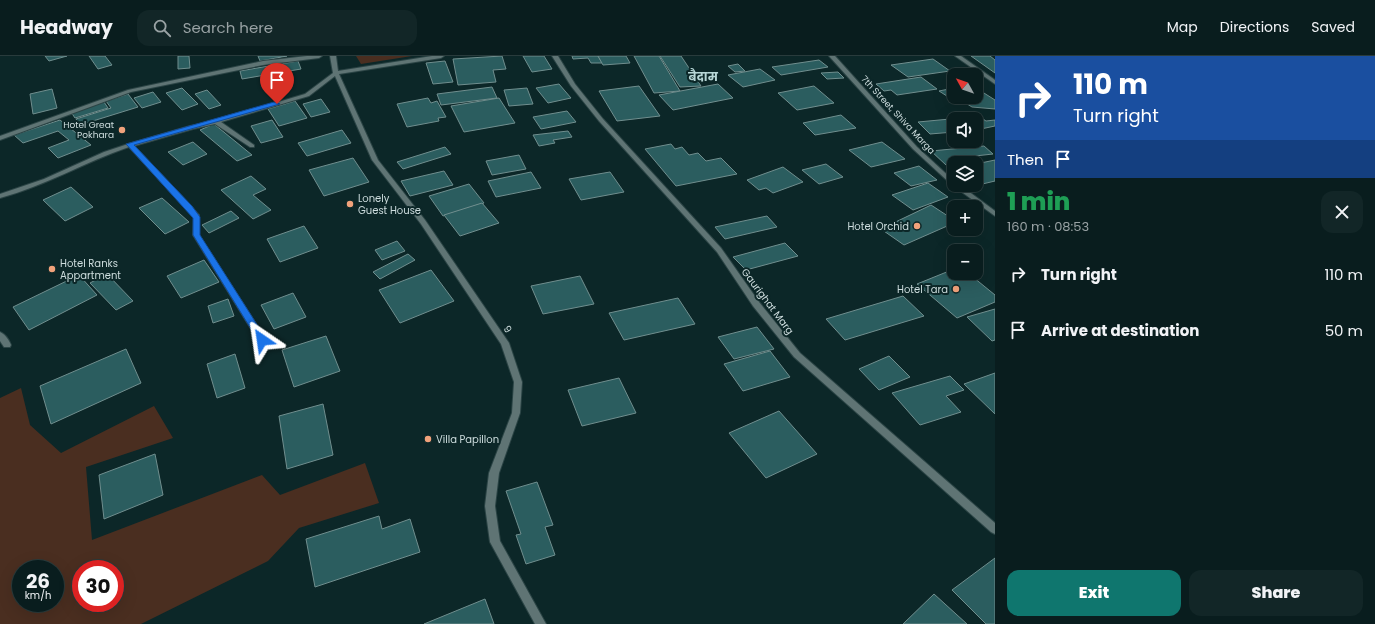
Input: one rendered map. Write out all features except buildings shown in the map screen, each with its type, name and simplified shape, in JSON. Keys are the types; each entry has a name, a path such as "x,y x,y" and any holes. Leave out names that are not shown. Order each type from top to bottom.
{"street":[{"path":"0,138 130,91 263,63 319,56"},
{"name":"9","path":"333,56 336,73 375,160 423,222 504,343 518,382 516,413 494,473 490,506 496,542 541,624"},
{"path":"0,196 34,185 130,144 216,122 307,95 336,73 441,56"},
{"name":"Gaurighat Marg","path":"556,56 573,86 601,120 719,250 756,304 797,354 995,529"},
{"name":"7th Street, Shiva Marga","path":"832,56 915,148 947,177"},
{"path":"958,56 995,82"},
{"path":"216,122 252,146"},
{"path":"130,144 197,217 196,235 262,340"},
{"name":"7th Street, Shiva Marga","path":"966,192 995,214"},
{"path":"0,335 7,345"}],"shaded area":[{"path":"356,56 412,56 361,64"},
{"path":"21,388 30,425 61,453 154,406 173,438 86,467 92,540 262,475 280,495 365,463 379,503 299,528 268,561 141,624 0,624 0,398"}],"place":[{"name":"Hotel Great Pokhara","path":"122,130"},
{"name":"Lonely Guest House","path":"350,204"},
{"name":"Hotel Orchid","path":"917,226"},
{"name":"Hotel Ranks Appartment","path":"52,269"},
{"name":"Hotel Tara","path":"956,289"},
{"name":"Villa Papillon","path":"428,439"}],"district":[{"name":"बैदाम","path":"703,77"}],"route":[{"path":"262,340 196,235 197,217 130,144 216,122 277,104"}]}
